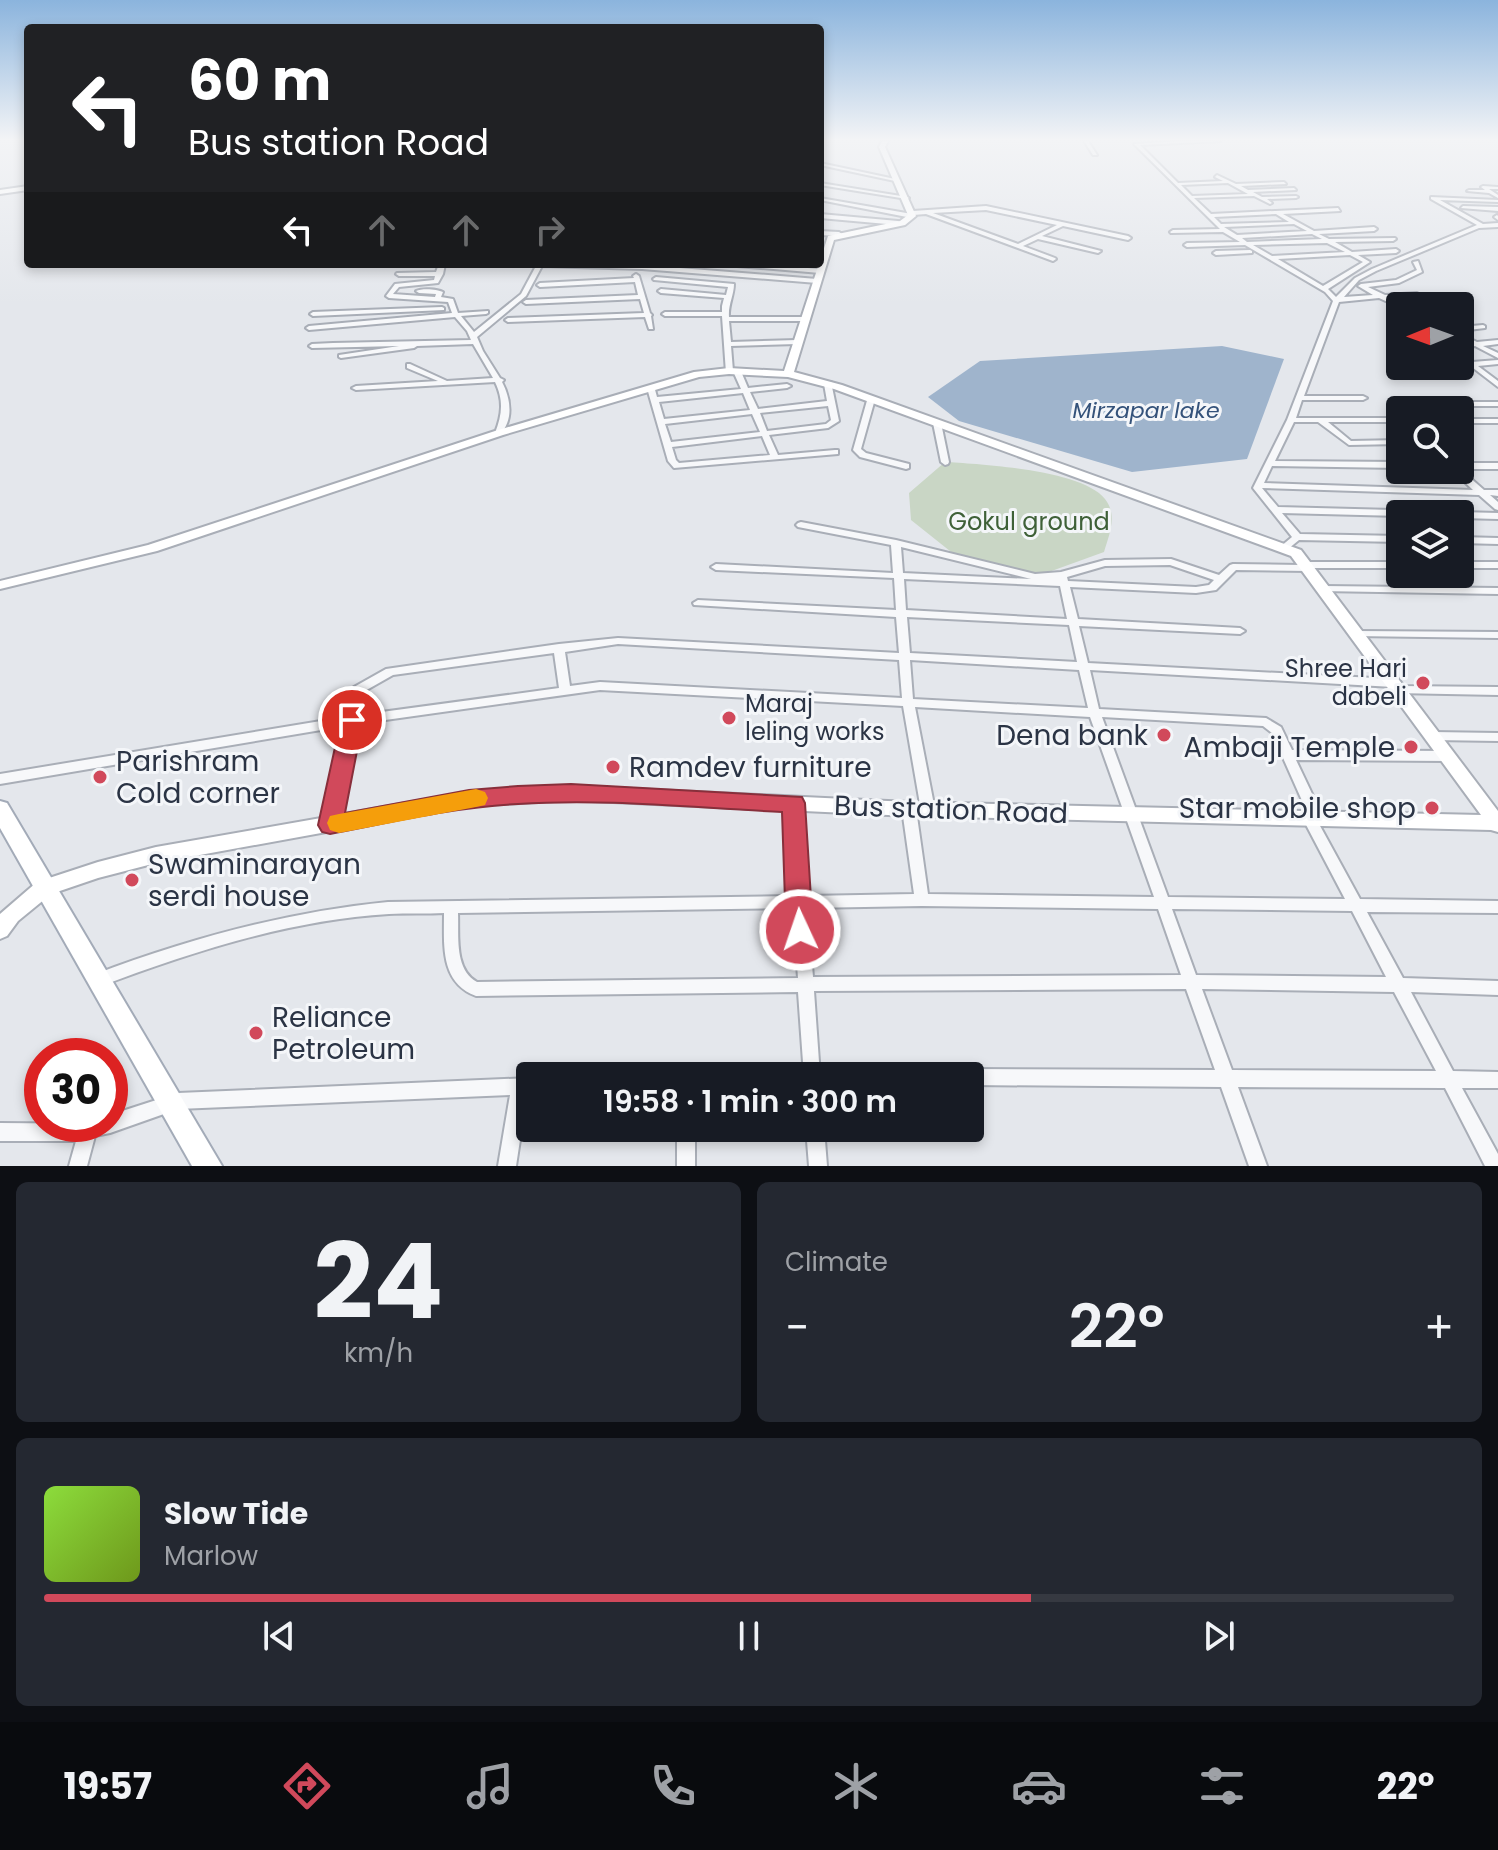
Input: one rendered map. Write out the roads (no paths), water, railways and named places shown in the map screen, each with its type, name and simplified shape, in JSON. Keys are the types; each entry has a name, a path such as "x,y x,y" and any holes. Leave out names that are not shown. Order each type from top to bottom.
{"main road":[{"path":"0,809 208,1166"}],"street":[{"path":"891,195 907,198"},
{"path":"905,195 913,214"},
{"path":"1194,197 1242,195"},
{"path":"1256,195 1270,203"},
{"path":"1194,197 1234,237 1337,300 1386,296"},
{"path":"1262,198 1296,197"},
{"path":"1481,225 1433,198 1498,199"},
{"path":"1473,199 1498,218"},
{"path":"824,200 913,214 986,208 1128,238"},
{"path":"1463,207 1498,209"},
{"path":"1211,216 1338,210"},
{"path":"926,212 1053,259"},
{"path":"1277,213 1367,262 1323,289"},
{"path":"824,233 839,234 898,223 913,214"},
{"path":"824,216 898,223"},
{"path":"824,223 875,227"},
{"path":"1173,232 1295,223"},
{"path":"1019,246 1062,224"},
{"path":"1297,537 1258,491 1259,485 1291,420 1337,300 1374,270 1481,225 1498,225"},
{"path":"1234,237 1374,229"},
{"path":"825,242 839,234"},
{"path":"1038,237 1098,251"},
{"path":"1187,245 1248,246 1393,239"},
{"path":"1267,258 1396,251"},
{"path":"1216,253 1256,252"},
{"path":"1358,284 1400,281 1420,271 1416,262"},
{"path":"441,268 434,283 397,285 390,297 451,300 454,312 500,380 508,403 499,433"},
{"path":"341,356 474,339 524,295 538,268"},
{"path":"634,268 651,328"},
{"path":"658,268 817,281"},
{"path":"784,268 820,271"},
{"path":"788,380 821,268"},
{"path":"399,274 440,274"},
{"path":"656,279 733,286 726,316 733,371 745,390 775,457"},
{"path":"540,285 637,280"},
{"path":"1358,284 1386,298"},
{"path":"661,291 729,297"},
{"path":"526,302 643,297"},
{"path":"309,328 409,322 454,312"},
{"path":"313,314 486,312"},
{"path":"665,314 804,319"},
{"path":"508,320 649,315"},
{"path":"1474,328 1483,327"},
{"path":"312,346 395,341 422,345"},
{"path":"729,344 797,342"},
{"path":"1476,345 1498,342"},
{"path":"1476,345 1498,356"},
{"path":"1498,362 1472,364 1498,385"},
{"path":"410,366 448,383"},
{"path":"0,585 152,548 499,433 653,394 698,374 733,371 833,385 1296,553 1497,824"},
{"path":"356,388 500,380"},
{"path":"653,394 745,390 788,380"},
{"path":"667,445 833,425 833,385"},
{"path":"653,394 672,461 682,467 835,452"},
{"path":"1299,398 1363,398"},
{"path":"871,399 857,450 863,455 906,466"},
{"path":"661,422 832,403"},
{"path":"1474,404 1498,404"},
{"path":"1291,420 1386,420"},
{"path":"1320,420 1349,443 1386,442"},
{"path":"1474,421 1498,421"},
{"path":"937,423 945,462"},
{"path":"1270,463 1386,465"},
{"path":"1474,467 1498,466"},
{"path":"1473,484 1498,507"},
{"path":"1259,485 1498,493"},
{"path":"1275,510 1386,513"},
{"path":"1474,515 1498,516"},
{"path":"801,525 896,543 1018,575 1196,590 1212,588 1238,566 1386,565"},
{"path":"1285,547 1297,537 1386,539"},
{"path":"1474,540 1498,541"},
{"path":"896,543 918,809 922,900"},
{"path":"716,567 1063,580 1105,563 1171,562 1220,579"},
{"path":"1474,565 1498,565"},
{"path":"1063,580 1095,715 1258,1166"},
{"path":"1324,589 1498,591"},
{"path":"698,603 1240,631"},
{"path":"1357,634 1498,635"},
{"path":"330,825 348,721 358,690 390,672 618,641 1498,691"},
{"path":"559,648 565,690"},
{"path":"0,779 348,721 616,685 1095,715 1266,722 1277,730 1314,819 1356,906 1495,1166"},
{"path":"1433,736 1498,737"},
{"path":"1288,755 1447,756"},
{"name":"Bus station Road","path":"0,930 25,902 44,888 156,855 469,799 518,795 571,793 918,809 1497,824"},
{"path":"793,803 811,1062"},
{"path":"98,980 190,946 311,918 388,908 922,900 1498,907"},
{"path":"451,907 453,956 460,978 466,986 476,989 803,983 1398,984 1498,988"},
{"path":"984,1077 1498,1080"},
{"path":"128,1118 171,1102 516,1086"},
{"path":"507,1166 516,1126"},
{"path":"0,1132 24,1131"},
{"path":"78,1166 85,1142"},
{"path":"686,1142 686,1166"},
{"path":"816,1142 818,1166"}],"water":[{"name":"Mirzapar lake","path":"1222,346 1284,359 1247,459 1132,472 959,421 928,397 980,361"}],"place":[{"name":"Shree Hari dabeli","path":"1423,683"},
{"name":"Maraj leling works","path":"729,718"},
{"name":"Dena bank","path":"1164,735"},
{"name":"Ambaji Temple","path":"1411,747"},
{"name":"Ramdev furniture","path":"613,767"},
{"name":"Parishram Cold corner","path":"100,777"},
{"name":"Star mobile shop","path":"1432,808"},
{"name":"Swaminarayan serdi house","path":"132,880"},
{"name":"Reliance Petroleum","path":"256,1033"}],"park label":[{"name":"Gokul ground","path":"1029,522"}]}
